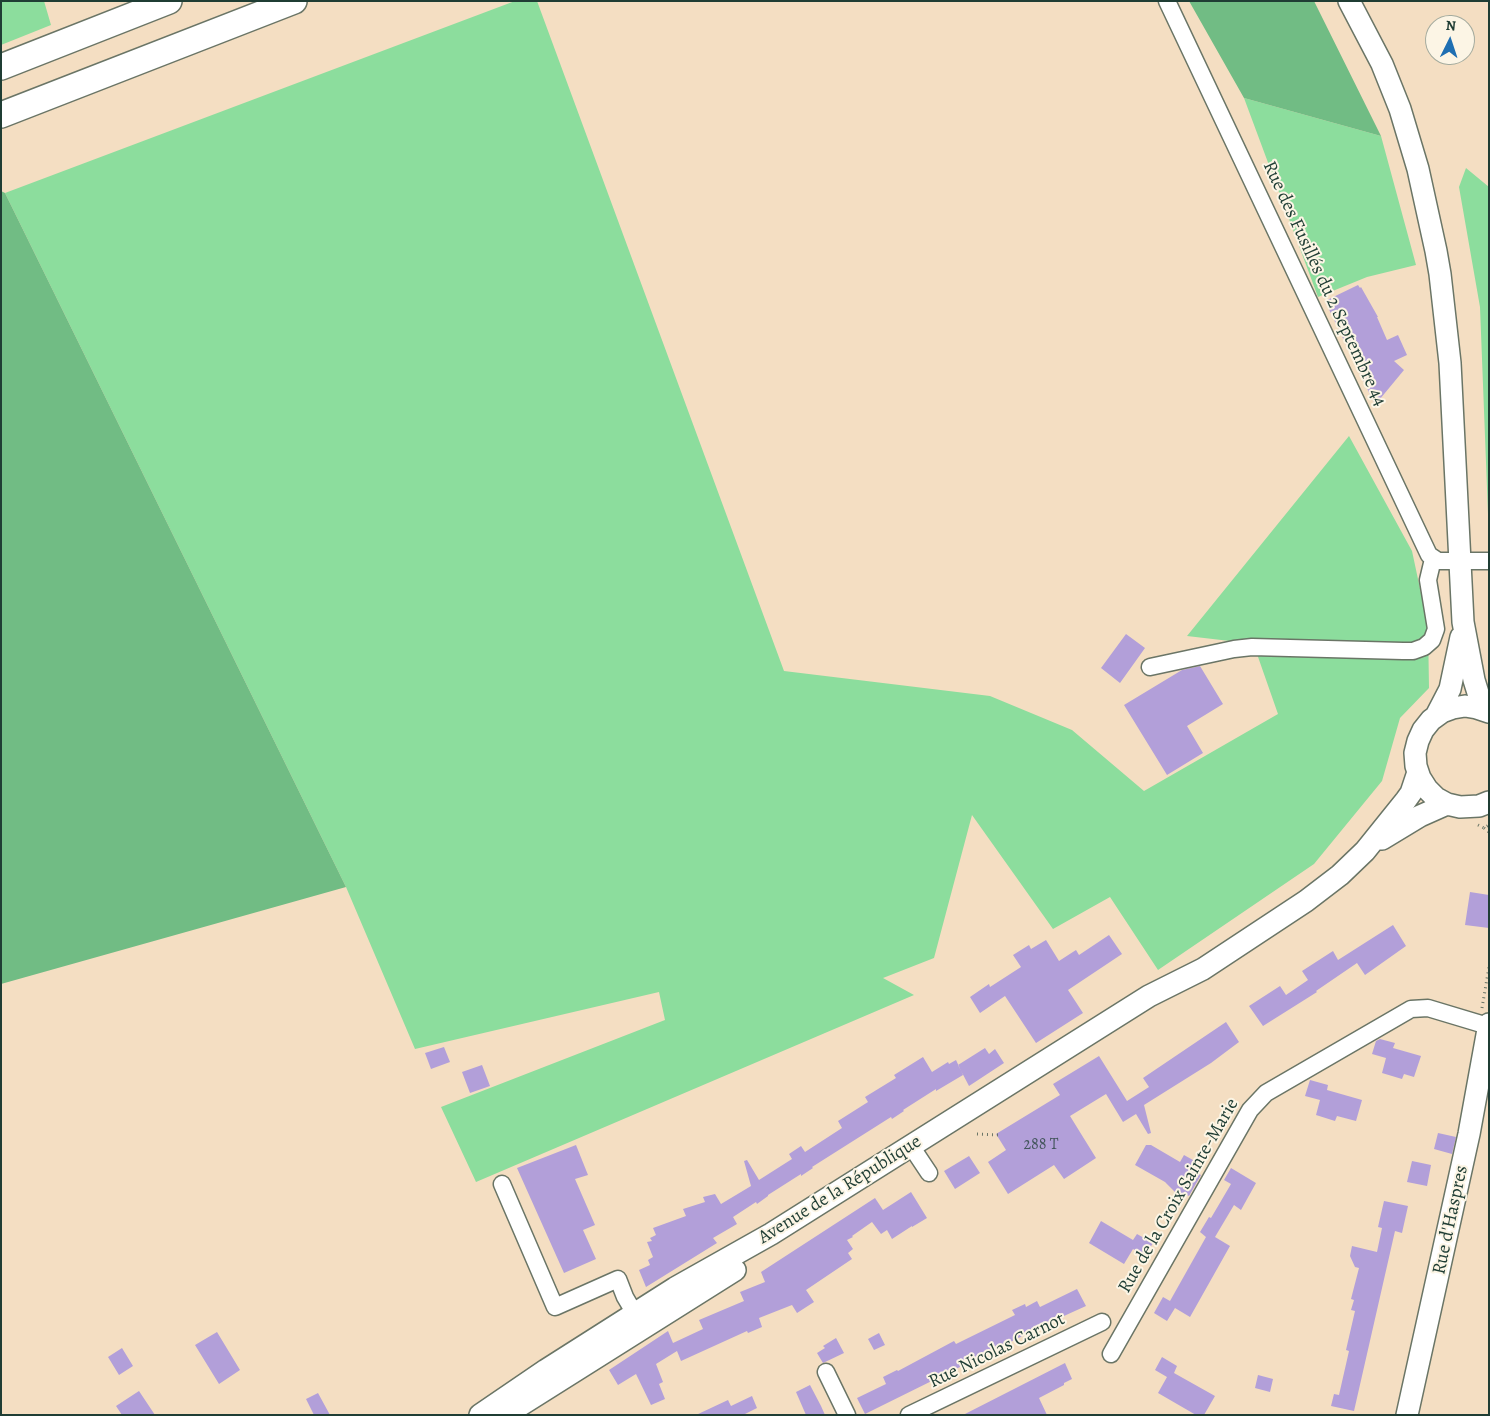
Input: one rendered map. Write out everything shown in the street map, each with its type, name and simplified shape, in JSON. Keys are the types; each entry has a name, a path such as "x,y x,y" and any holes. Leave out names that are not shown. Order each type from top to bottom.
{"highway":[{"path":"1,67 169,1"},
{"path":"1,116 294,1"}],"main road":[{"path":"1350,1 1391,83"},
{"path":"1360,1 1381,50 1418,169 1440,274 1450,363 1463,622 1475,688 1486,710"},
{"path":"1436,716 1448,696 1463,622"},
{"path":"1484,813 1447,804 1431,794 1423,784 1418,772 1415,753 1418,741 1427,724 1436,716 1447,710 1459,707 1486,710"},
{"name":"Avenue de la République","path":"505,1415 639,1321 675,1288 914,1151 1149,996 1203,968 1306,901 1340,875 1365,851 1406,800 1418,772"},
{"name":"Avenue de la République","path":"1365,851 1420,816 1447,804"},
{"name":"Rue d'Haspres","path":"1407,1415 1470,1134 1486,1024"},
{"name":"Avenue de la République","path":"480,1415 546,1370 639,1321"}],"street":[{"name":"Rue des Fusillés du 2 Septembre 44","path":"1166,1 1426,548 1433,559"},
{"path":"1150,666 1252,647 1413,651 1424,647 1432,640 1436,629 1428,580 1433,559 1446,562 1489,561"},
{"name":"Rue de la Croix Sainte-Marie","path":"1111,1354 1250,1110 1260,1098 1271,1089 1411,1009 1428,1008 1486,1024"},
{"path":"914,1151 929,1173"},
{"path":"502,1184 555,1307 618,1279 639,1321"},
{"name":"Rue Nicolas Carnot","path":"909,1415 1102,1322"},
{"path":"826,1372 847,1415"}],"path":[{"path":"1484,813 1489,832"},
{"path":"1486,1024 1489,967"},
{"path":"977,1134 1000,1135"}],"green space":[{"path":"1,1 44,1 51,25 1,45"},
{"path":"515,1 537,1 784,671 990,696 1072,730 1144,791 1278,714 1257,654 1247,643 1187,636 1349,436 1412,551 1428,626 1429,688 1400,718 1382,781 1314,864 1158,970 1110,897 1053,929 972,815 934,958 883,978 914,995 476,1182 441,1107 665,1020 659,992 415,1049 346,887 5,193"},
{"path":"1189,1 1314,1 1381,136 1244,98"},
{"path":"1244,98 1381,136 1416,265 1367,277 1318,297"},
{"path":"1466,168 1489,187 1489,540 1480,307 1459,187"},
{"path":"1,191 5,193 346,887 1,984"}],"building":[{"path":"1358,285 1378,317 1387,340 1398,335 1407,355 1394,361 1404,370 1375,405 1325,301"},
{"path":"1126,634 1145,648 1120,683 1101,668"},
{"path":"1200,666 1223,704 1187,726 1203,753 1167,775 1124,705 1182,670"},
{"path":"1470,892 1489,895 1489,928 1465,925"},
{"path":"1393,925 1406,946 1365,975 1357,963 1317,992 1263,1026 1249,1006 1280,986 1286,995 1308,980 1302,971 1333,951 1338,960"},
{"path":"1109,935 1122,954 1068,990 1083,1013 1036,1043 1005,996 980,1013 970,997 989,984 990,987 1021,967 1013,955 1029,945 1031,949 1046,940 1059,961 1076,950 1079,955"},
{"path":"1226,1022 1239,1042 1211,1063 1144,1105 1151,1133 1148,1134 1136,1114 1123,1122 1106,1094 1070,1116 1096,1158 1064,1179 1054,1165 1008,1194 988,1162 1006,1150 996,1134 1060,1095 1053,1084 1099,1056 1127,1101 1149,1087 1143,1078"},
{"path":"1380,1039 1395,1043 1393,1048 1421,1056 1414,1077 1404,1074 1402,1079 1382,1073 1386,1058 1372,1054 1376,1041"},
{"path":"444,1047 450,1062 431,1069 425,1053"},
{"path":"985,1048 989,1054 995,1049 1004,1063 969,1086 958,1065"},
{"path":"923,1057 932,1072 948,1062 949,1064 956,1060 963,1075 936,1091 936,1089 892,1119 891,1117 801,1176 801,1174 768,1195 757,1204 756,1202 733,1217 737,1224 713,1238 717,1243 646,1287 639,1270 650,1265 648,1260 653,1257 647,1242 652,1241 650,1238 656,1235 653,1228 686,1216 683,1209 705,1202 703,1197 715,1194 721,1204 751,1186 744,1161 747,1160 759,1180 792,1159 789,1154 801,1146 805,1152 842,1128 838,1121 868,1102 865,1097 896,1078 894,1075"},
{"path":"482,1065 490,1086 470,1093 462,1072"},
{"path":"1310,1080 1328,1085 1327,1090 1362,1100 1356,1121 1337,1116 1335,1121 1316,1115 1320,1100 1305,1096"},
{"path":"1438,1133 1456,1137 1452,1154 1434,1149"},
{"path":"576,1145 588,1175 575,1179 595,1225 583,1230 596,1259 564,1273 517,1168"},
{"path":"1146,1145 1151,1145 1180,1162 1184,1155 1200,1164 1195,1172 1201,1175 1189,1196 1185,1194 1184,1197 1175,1192 1165,1182 1135,1165"},
{"path":"969,1156 980,1173 955,1189 944,1171"},
{"path":"1412,1161 1431,1165 1427,1186 1407,1182"},
{"path":"1231,1168 1256,1183 1241,1210 1234,1205 1215,1237 1230,1246 1190,1317 1175,1308 1167,1321 1154,1313 1163,1297 1170,1301 1206,1237 1200,1232 1209,1217 1211,1218 1231,1184 1224,1180"},
{"path":"911,1192 927,1218 892,1239 887,1230 881,1234 872,1222 852,1236 847,1240 853,1249 848,1253 852,1259 806,1290 814,1302 797,1313 792,1305 759,1318 762,1327 748,1333 747,1331 681,1361 677,1351 656,1364 663,1382 659,1384 665,1399 651,1405 636,1374 618,1385 609,1370 668,1331 673,1343 703,1329 699,1320 744,1301 740,1292 765,1282 761,1272 875,1198 883,1210"},
{"path":"1384,1201 1408,1206 1402,1233 1395,1231 1354,1411 1331,1406 1334,1394 1339,1395 1349,1351 1346,1350 1355,1311 1351,1310 1354,1300 1351,1299 1359,1268 1355,1267 1350,1256 1352,1246 1377,1252 1382,1228 1378,1227"},
{"path":"1101,1221 1133,1240 1137,1234 1153,1243 1145,1256 1133,1249 1124,1264 1089,1243"},
{"path":"1077,1289 1086,1306 865,1414 857,1398 886,1384 883,1377 954,1341 956,1344 1015,1315 1012,1310 1025,1304 1026,1307 1037,1301 1040,1307"},
{"path":"217,1332 240,1370 219,1384 195,1345"},
{"path":"879,1333 885,1345 874,1350 868,1339"},
{"path":"836,1338 844,1353 823,1363 817,1353 825,1348 823,1346"},
{"path":"122,1348 133,1366 119,1375 108,1357"},
{"path":"1162,1357 1177,1366 1174,1373 1215,1396 1204,1415 1196,1415 1158,1393 1167,1377 1155,1370"},
{"path":"1065,1363 1072,1379 1039,1398 1047,1415 963,1415"},
{"path":"1258,1375 1273,1379 1270,1392 1255,1388"},
{"path":"810,1385 825,1415 806,1415 796,1392"},
{"path":"139,1391 155,1415 122,1415 116,1406"},
{"path":"318,1393 330,1415 314,1415 306,1399"},
{"path":"752,1396 757,1408 743,1415 696,1415 728,1400 731,1406"}]}
